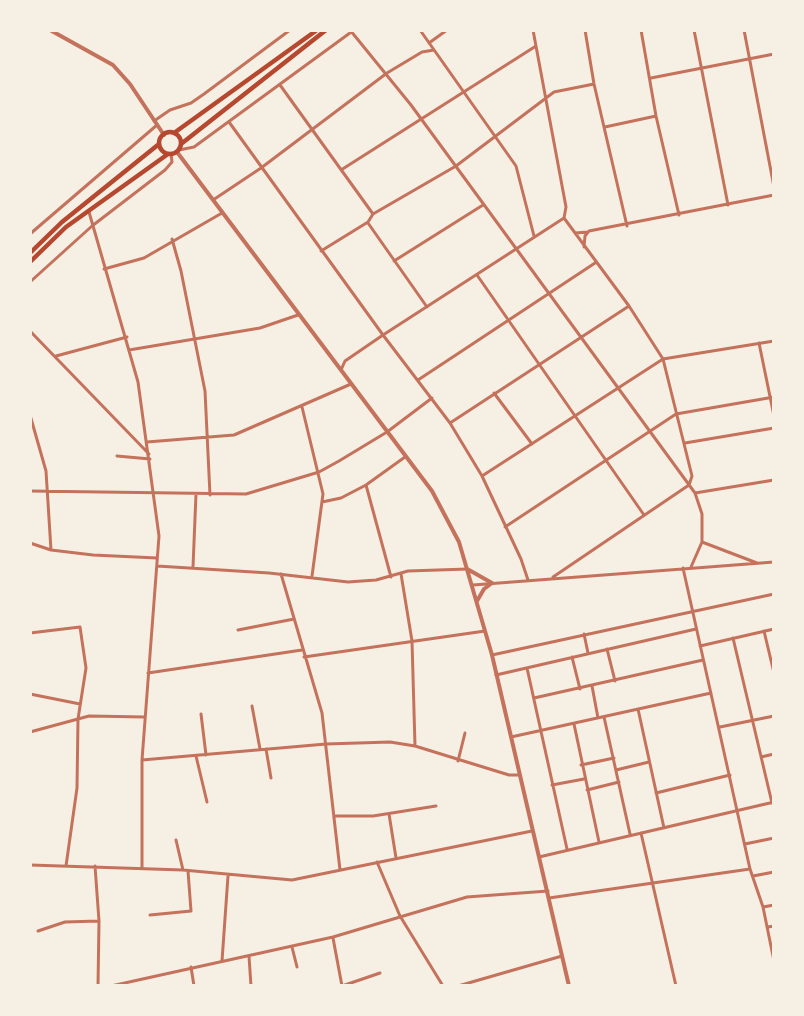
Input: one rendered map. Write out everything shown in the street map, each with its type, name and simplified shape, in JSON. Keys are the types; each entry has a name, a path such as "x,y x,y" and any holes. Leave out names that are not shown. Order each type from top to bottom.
{"main road":[{"path":"30,253 62,222 159,144 164,135 174,133 317,30"},
{"path":"30,262 88,210 175,151 326,30"},
{"path":"174,133 175,151"},
{"path":"159,144 163,151 175,151"}],"street":[{"path":"50,30 113,65 130,84 164,135"},
{"path":"30,234 156,123 204,94 290,30"},
{"path":"175,151 189,150 352,30 456,166 695,493 702,514 702,542 691,567"},
{"path":"420,30 516,166 534,236"},
{"path":"429,43 447,30"},
{"path":"533,30 566,207 564,218 629,306 663,359 692,476 689,484 554,577"},
{"path":"585,30 594,84 627,226"},
{"path":"641,30 656,116 679,214"},
{"path":"694,30 728,205"},
{"path":"744,30 774,187"},
{"path":"341,170 422,121 536,46"},
{"path":"213,200 261,168 387,73 422,52 434,50"},
{"path":"651,78 774,54"},
{"path":"279,84 311,131 374,214"},
{"path":"321,251 368,222 374,214 456,166 554,92 594,84"},
{"path":"605,127 656,116"},
{"path":"229,122 321,251 450,423 482,477 528,580"},
{"path":"175,151 432,491 459,542 492,655 569,986"},
{"path":"30,282 92,226 165,170 172,162 175,151"},
{"path":"575,233 627,226 774,195"},
{"path":"394,261 483,205"},
{"path":"88,210 104,269 127,337 138,382 159,536 142,760 142,868"},
{"path":"104,269 144,258 172,239 222,213"},
{"path":"341,371 345,361 564,218"},
{"path":"368,222 427,307"},
{"path":"584,248 585,236 589,231"},
{"path":"172,239 205,391 210,495"},
{"path":"418,380 596,263"},
{"path":"477,275 644,515"},
{"path":"450,423 538,363 629,306"},
{"path":"129,350 260,328 298,315"},
{"path":"30,331 149,454"},
{"path":"56,356 127,337"},
{"path":"482,477 663,359 774,341"},
{"path":"759,344 772,397 774,416"},
{"path":"147,442 234,435 351,384"},
{"path":"494,393 532,444"},
{"path":"505,527 676,414 772,397"},
{"path":"30,491 153,495 246,494 319,472 387,432 393,425 432,398"},
{"path":"302,407 319,472 322,502 312,577"},
{"path":"30,416 45,465 51,550"},
{"path":"685,443 774,428"},
{"path":"117,456 150,459"},
{"path":"322,502 341,498 366,485 405,457"},
{"path":"695,493 774,480"},
{"path":"366,485 392,577"},
{"path":"193,567 196,494"},
{"path":"702,542 757,563"},
{"path":"30,543 51,550 157,558"},
{"path":"473,585 554,577 774,562"},
{"path":"157,566 281,574 348,582 401,574 468,569 492,583"},
{"path":"683,568 750,869 763,907 774,961"},
{"path":"281,574 322,713 336,816 340,870"},
{"path":"401,574 412,641 415,746"},
{"path":"477,602 484,589 492,583"},
{"path":"492,655 774,594"},
{"path":"238,630 294,620"},
{"path":"30,633 80,627 86,668 78,719 77,788 66,866"},
{"path":"496,675 696,628"},
{"path":"700,646 774,629"},
{"path":"304,657 485,631"},
{"path":"764,631 774,673"},
{"path":"584,634 588,653"},
{"path":"539,857 773,802 760,757 733,638"},
{"path":"608,649 615,681"},
{"path":"148,673 302,650"},
{"path":"572,657 580,688"},
{"path":"534,698 704,660"},
{"path":"527,668 567,849"},
{"path":"592,686 598,718"},
{"path":"511,737 711,693"},
{"path":"30,694 80,704"},
{"path":"252,706 260,749"},
{"path":"638,709 664,828"},
{"path":"201,714 206,755"},
{"path":"30,732 89,716 145,717"},
{"path":"720,727 752,718 774,716"},
{"path":"604,717 630,834"},
{"path":"574,724 599,842"},
{"path":"458,761 465,733"},
{"path":"142,760 372,741 415,746 458,761 519,775"},
{"path":"266,749 271,778"},
{"path":"760,757 774,754"},
{"path":"196,756 207,802"},
{"path":"581,765 614,758"},
{"path":"616,770 650,762"},
{"path":"656,793 730,775"},
{"path":"552,785 584,778"},
{"path":"587,790 619,782"},
{"path":"336,816 389,814 436,806"},
{"path":"389,814 396,858"},
{"path":"30,865 183,870 228,876 292,880 396,858 435,853 534,831"},
{"path":"641,832 676,986"},
{"path":"745,844 774,838"},
{"path":"176,840 183,870"},
{"path":"376,862 400,916 443,986"},
{"path":"95,866 99,921 98,986"},
{"path":"549,898 750,869"},
{"path":"150,915 191,911 188,871"},
{"path":"753,876 774,872"},
{"path":"222,961 228,876"},
{"path":"111,986 333,937 467,897 548,891"},
{"path":"763,907 774,905"},
{"path":"38,931 65,922 99,921"},
{"path":"768,927 774,926"},
{"path":"333,937 342,986 380,973"},
{"path":"292,947 297,967"},
{"path":"249,956 251,986"},
{"path":"458,986 562,956"},
{"path":"191,968 194,986"}]}
